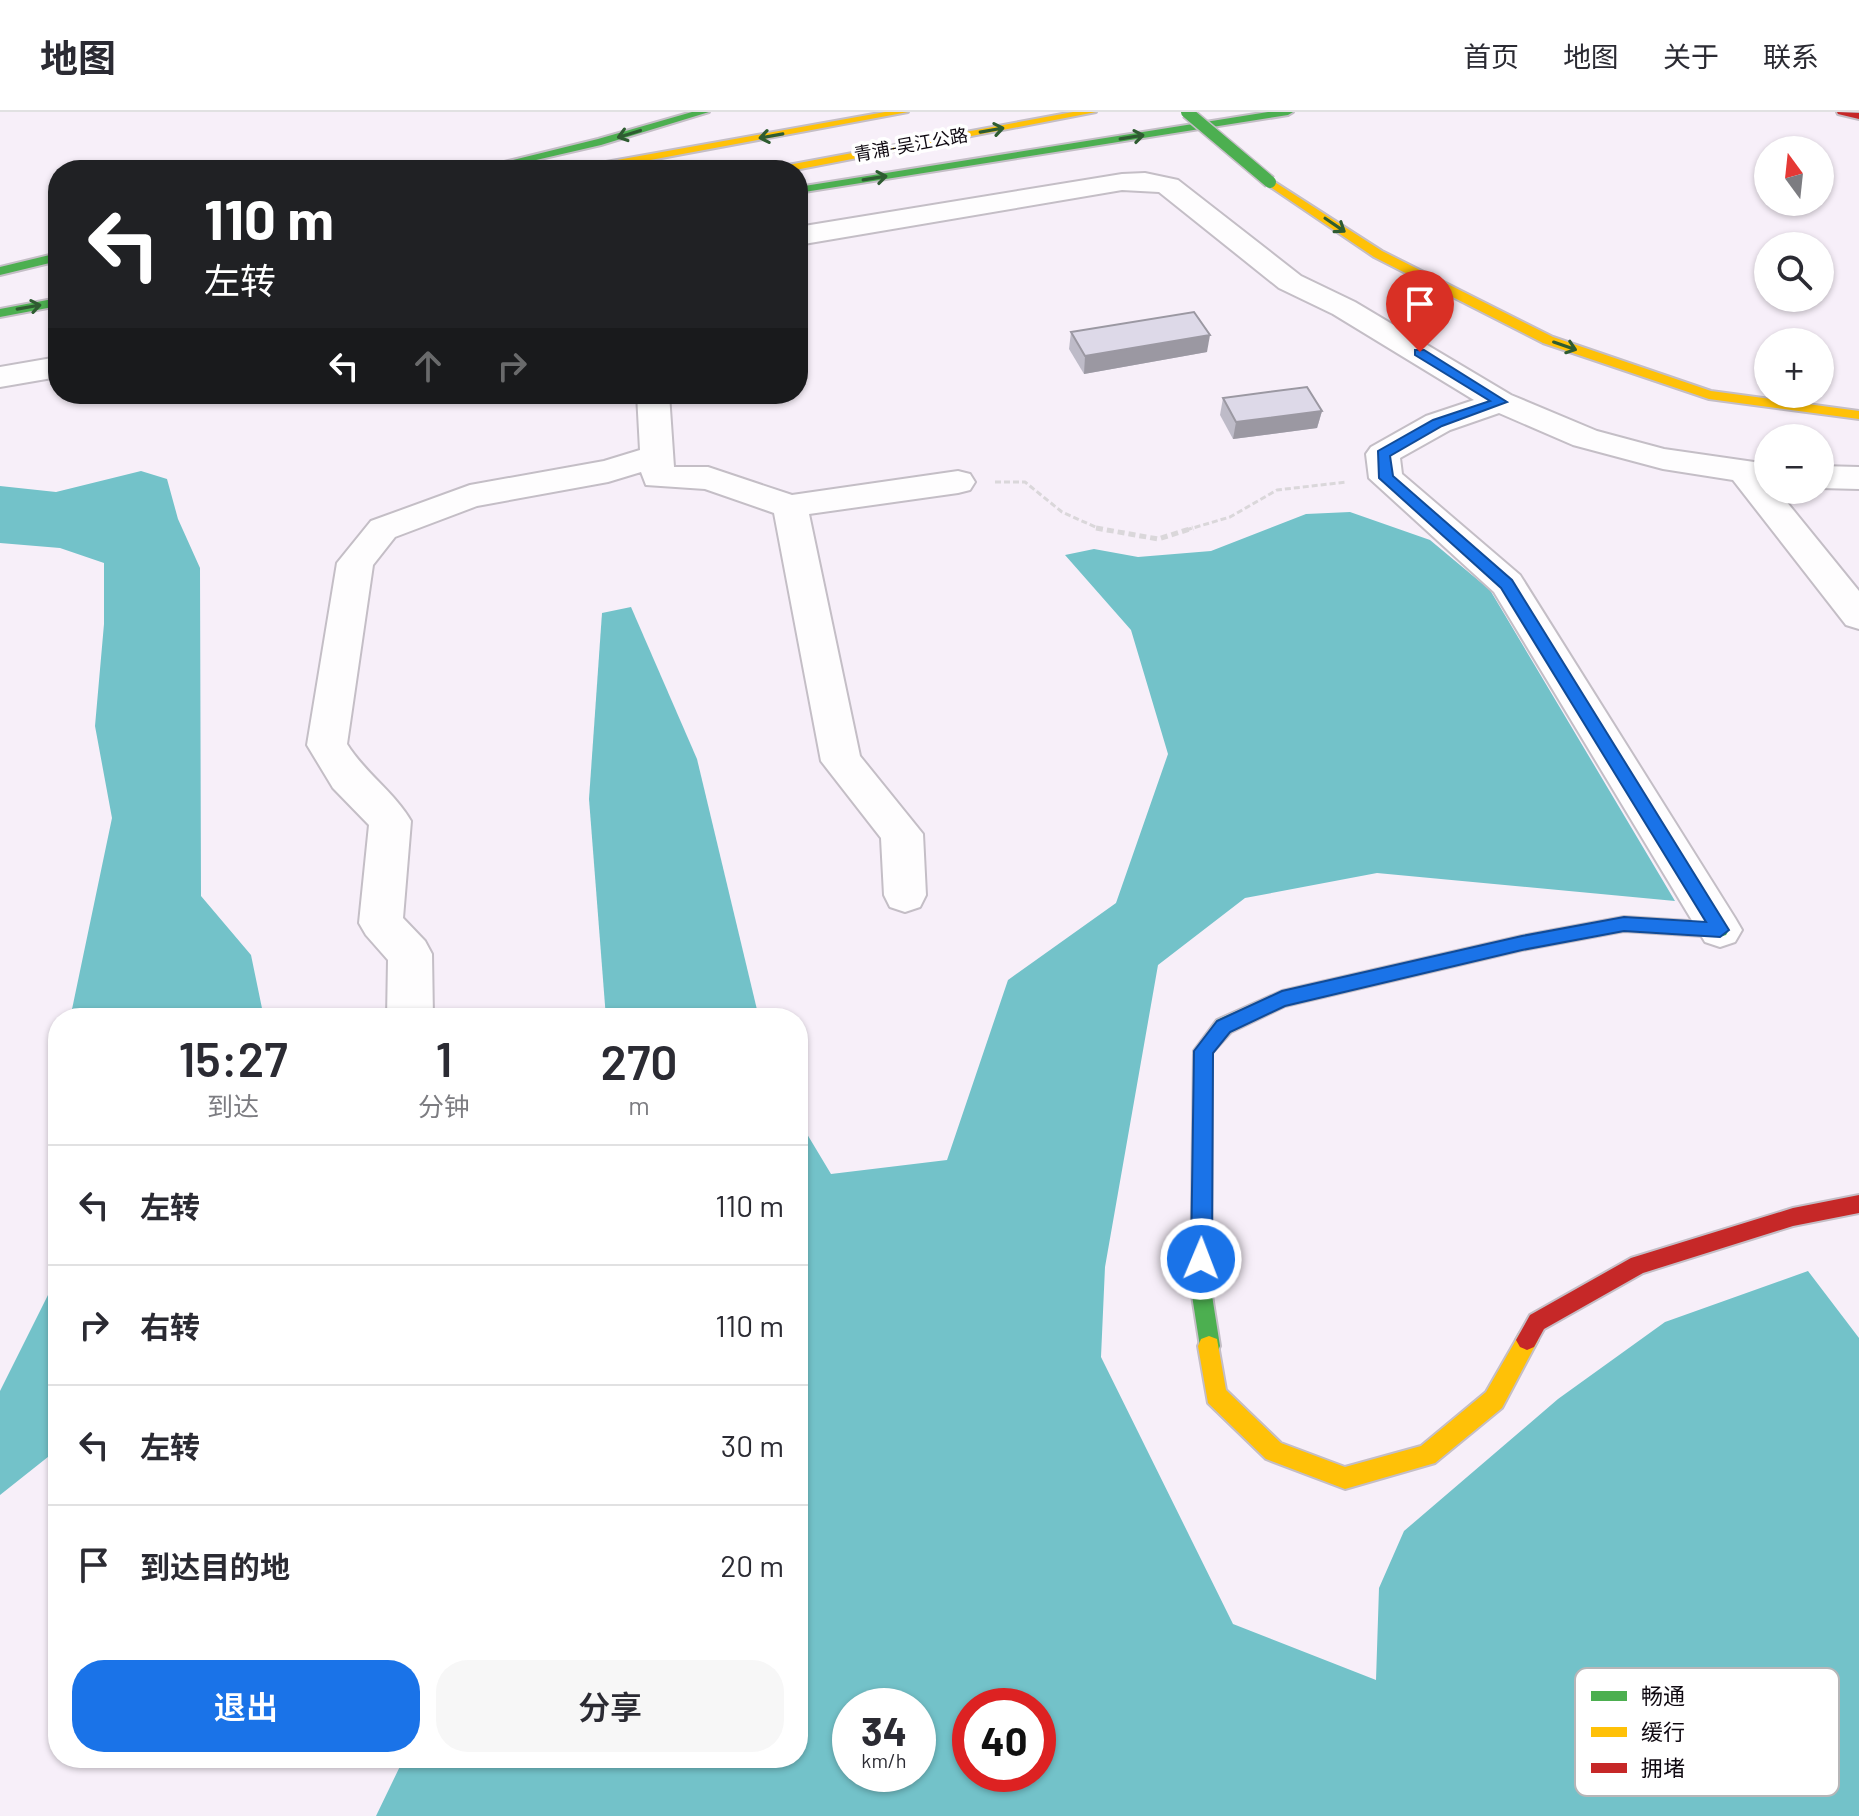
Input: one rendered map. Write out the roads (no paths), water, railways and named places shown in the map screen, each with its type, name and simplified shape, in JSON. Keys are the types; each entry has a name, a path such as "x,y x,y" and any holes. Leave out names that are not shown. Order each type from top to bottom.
{"main road":[{"path":"522,160 601,142 704,112"},
{"name":"青浦-吴江公路","path":"634,160 903,112"},
{"name":"青浦-吴江公路","path":"808,164 1091,112"},
{"path":"1187,112 1270,182 1378,254 1548,340 1709,395 1859,415"},
{"path":"1222,112 1256,138"},
{"path":"808,188 1288,112"},
{"path":"1842,112 1859,116"},
{"path":"0,272 48,262"},
{"path":"0,313 48,304"},
{"path":"1720,930 1624,924 1522,943 1282,999 1224,1026 1203,1051 1201,1289 1216,1395 1274,1451 1345,1478 1427,1455 1494,1400 1537,1322 1638,1265 1793,1217 1859,1204"}],"street":[{"path":"808,234 1122,182 1145,181 1168,186 1290,282 1344,308 1500,402 1585,438 1663,459 1754,473"},
{"path":"0,377 48,369"},
{"path":"1500,402 1438,423 1383,454 1386,478 1507,584 1720,930"},
{"path":"654,404 658,477 708,478 790,506 958,482"},
{"path":"410,1008 410,954 381,923 390,821 347,777 327,745 355,563 383,529 422,512 470,496 608,471 657,456"},
{"path":"1834,477 1859,478"},
{"path":"1778,504 1859,616"},
{"path":"790,506 841,761 902,834 905,895"}],"water":[{"path":"141,471 167,479 178,519 200,568 201,896 251,955 262,1008 72,1008 112,818 95,726 104,624 104,563 60,548 0,543 0,486 56,492"},
{"path":"1350,512 1430,540 1490,590 1675,901 1377,873 1245,898 1158,965 1105,1267 1101,1357 1233,1624 1376,1680 1379,1588 1404,1531 1558,1399 1665,1322 1808,1271 1859,1338 1859,1816 376,1816 399,1768 808,1768 808,1136 831,1174 947,1160 1008,980 1116,903 1168,754 1131,630 1065,555 1094,549 1138,557 1211,551 1306,514"},
{"path":"631,607 697,759 757,1008 605,1008 589,799 602,613"},
{"path":"48,1295 48,1457 0,1495 0,1391"}]}
